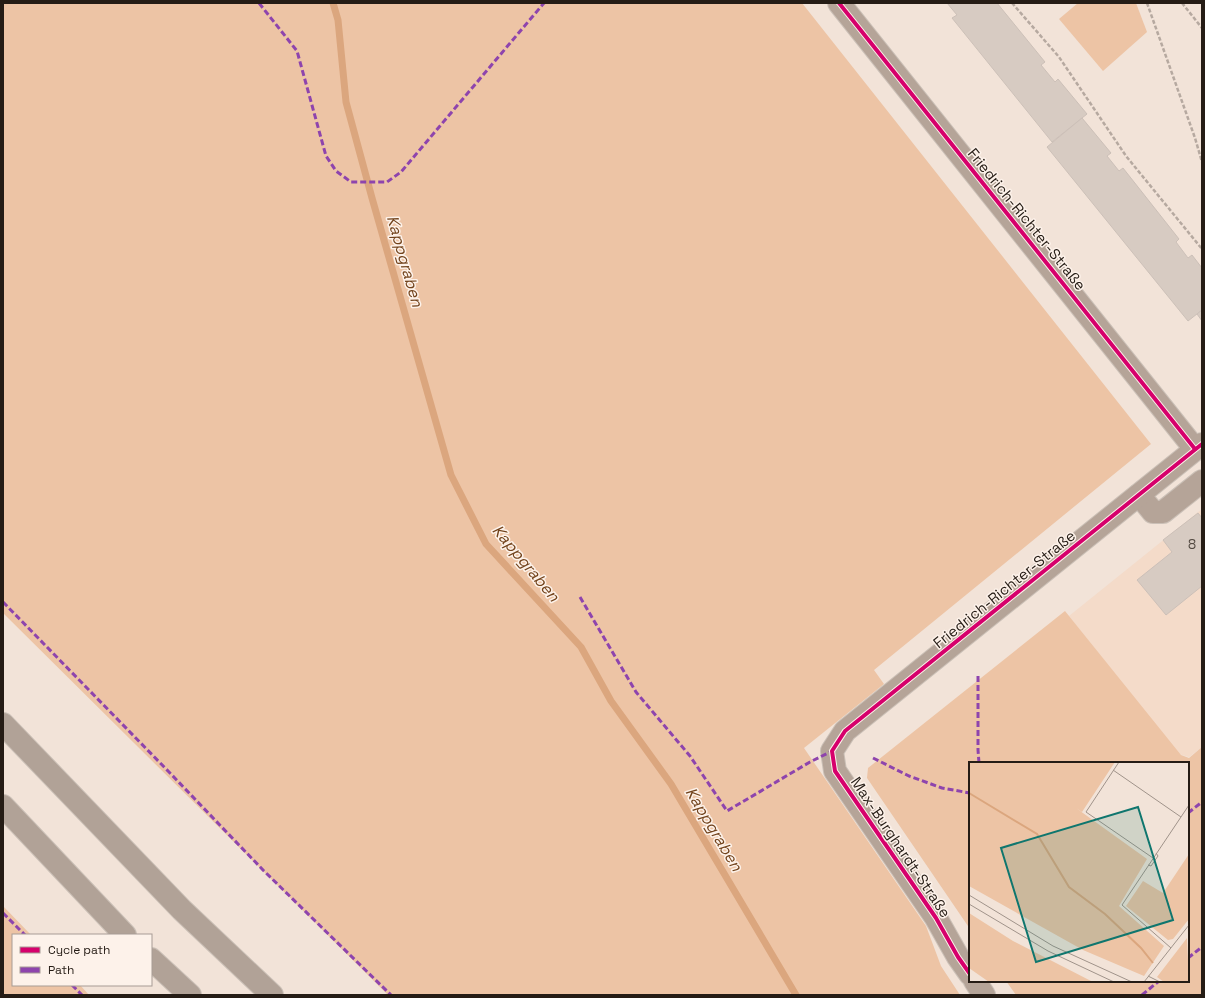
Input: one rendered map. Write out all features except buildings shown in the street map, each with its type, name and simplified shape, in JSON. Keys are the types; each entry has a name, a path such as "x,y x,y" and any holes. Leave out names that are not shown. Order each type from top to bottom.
{"highway":[{"path":"3,724 182,910 272,995"},
{"path":"3,806 124,934"},
{"path":"152,960 190,995"}],"street":[{"name":"Friedrich-Richter-Straße","path":"832,751 845,731 1199,446 839,3"},
{"path":"1139,495 1153,512 1163,512 1202,481"},
{"name":"Max-Burghardt-Straße","path":"832,751 836,771 936,918 958,957 969,973"},
{"path":"976,982 984,995"}],"path":[{"path":"1012,3 1059,58 1126,156 1202,249"},
{"path":"1147,3 1195,138 1202,162"},
{"path":"1182,3 1202,28"}],"shaded area":[{"path":"3,3 802,3 1151,444 874,670 884,684 804,748 926,926 941,966 960,995 388,995 3,613"},
{"path":"1078,3 1136,3 1147,32 1103,71 1059,19"},
{"path":"1202,509 1202,747 1189,757 1179,754 1069,616"},
{"path":"1065,611 1181,755 1189,758 1202,747 1202,995 1016,995 1007,982 1189,982 1189,762 969,762 969,928 867,778 868,768"},
{"path":"3,906 30,934 12,934 12,986 81,986 89,995 3,995"}],"waterway":[{"name":"Kappgraben","path":"333,3 338,20 346,102 451,475 486,544 581,647 611,701 671,784 796,995"}],"marked path":[{"path":"259,3 297,51 326,156 336,171 351,182 387,182 401,172 544,3"},
{"path":"580,597 636,692 690,756 727,811 810,762 832,751"},
{"path":"3,602 263,870 391,995"},
{"path":"978,676 979,762"},
{"path":"873,758 909,776 942,788 969,793"},
{"path":"1189,812 1202,802"},
{"path":"3,913 24,934"},
{"path":"1189,957 1202,947"},
{"path":"1142,995 1158,982"},
{"path":"73,986 82,995"}],"cycle path":[{"path":"839,3 1195,449"},
{"path":"969,973 958,957 936,918 835,771 832,751 845,731 1202,444"}]}
